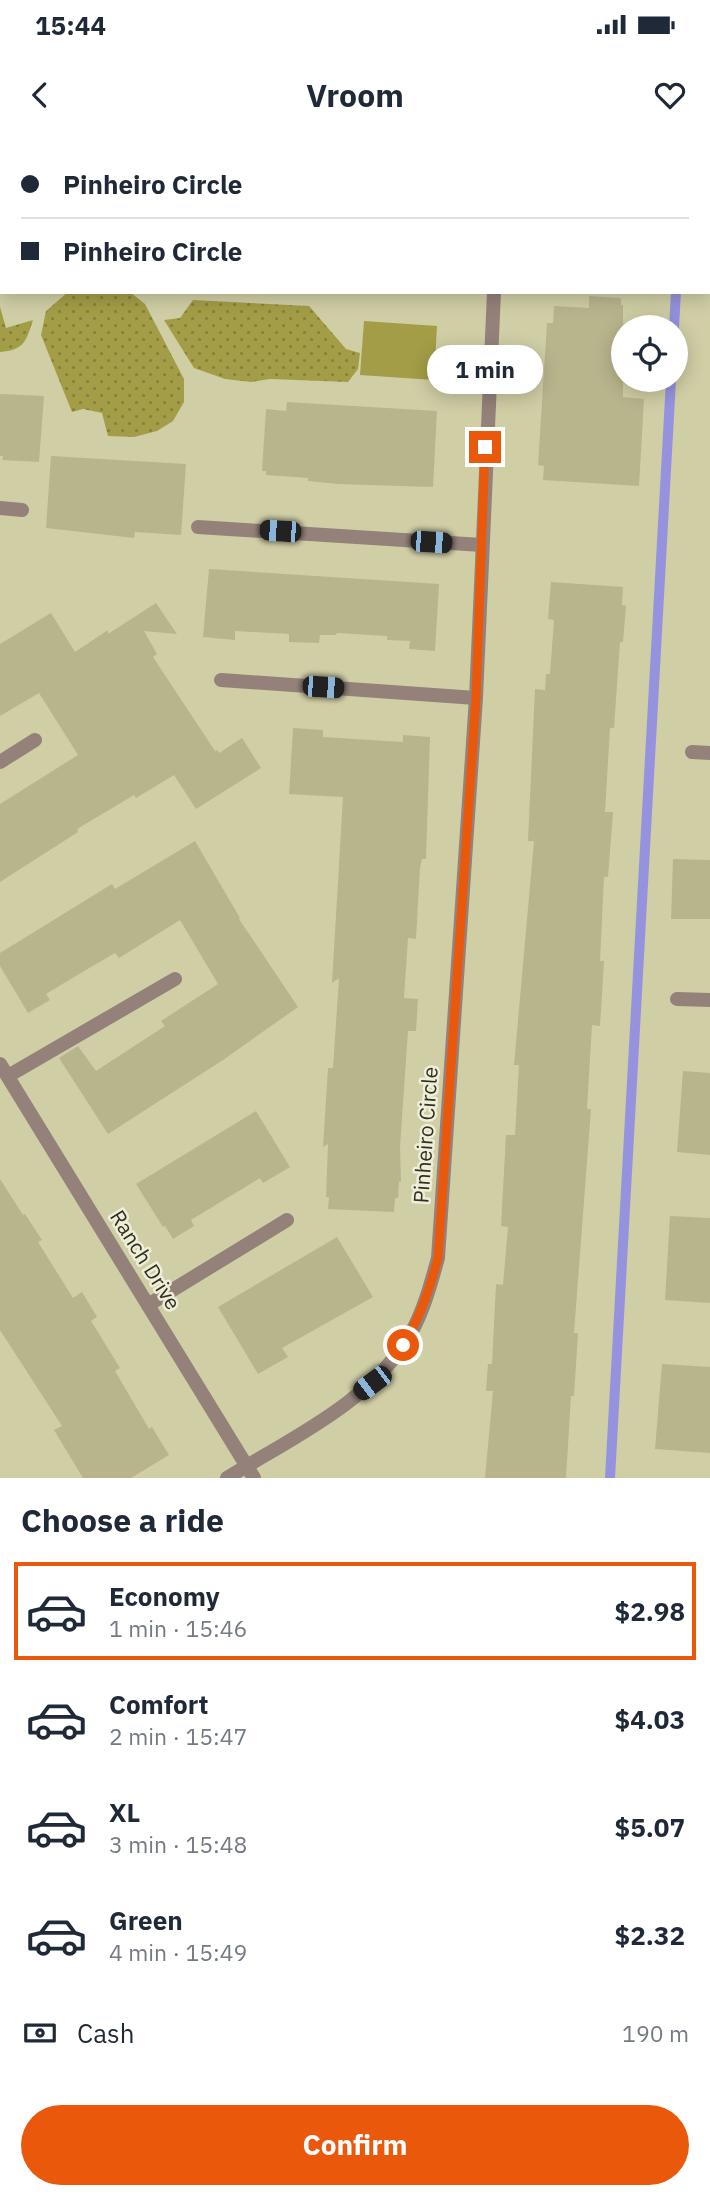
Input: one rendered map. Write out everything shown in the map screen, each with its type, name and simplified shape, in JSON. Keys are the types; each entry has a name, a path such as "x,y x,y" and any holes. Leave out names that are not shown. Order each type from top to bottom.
{"street":[{"name":"Pinheiro Circle","path":"227,1478 250,1472 372,1383 412,1332 430,1288 438,1258 476,698 494,294"},
{"path":"0,508 22,510"},
{"path":"198,527 482,545"},
{"path":"221,680 476,698"},
{"path":"0,762 35,740"},
{"path":"692,752 710,753"},
{"path":"4,1070 175,979"},
{"path":"677,999 710,1000"},
{"name":"Ranch Drive","path":"4,1070 250,1472"},
{"path":"148,1305 287,1220"}],"shaded area":[{"path":"66,294 132,294 145,304 184,379 184,402 173,421 157,431 134,437 108,436 102,413 83,409 72,412 41,335 46,311"},
{"path":"193,300 309,306 346,349 360,353 358,369 348,382 270,379 251,382 225,379 194,368 164,320 180,318"},
{"path":"0,307 6,328 33,320 23,344 0,352"},
{"path":"364,321 437,326 434,380 360,375"}],"building":[{"path":"589,296 621,298 623,305 623,315 611,315 611,392 623,392 623,397 644,399 639,486 543,480 544,466 538,465 547,323 553,323 554,306 589,308"},
{"path":"0,394 44,396 39,462 2,460"},
{"path":"287,402 437,411 433,487 338,484 308,481 308,478 266,475 266,471 262,471 266,409 286,411"},
{"path":"51,456 186,464 181,535 135,532 134,538 46,528"},
{"path":"209,569 439,584 435,651 409,649 410,641 387,640 387,636 337,633 320,635 319,643 289,642 289,634 235,631 235,640 203,637"},
{"path":"551,582 623,587 622,605 626,606 623,642 620,642 614,728 610,728 605,812 613,812 608,877 604,877 600,961 604,961 600,1026 592,1025 587,1109 591,1109 574,1333 578,1333 574,1396 571,1396 566,1478 485,1478 493,1391 486,1391 488,1364 492,1364 496,1284 503,1285 508,1227 501,1226 506,1135 515,1135 519,1065 514,1065 534,841 528,841 535,689 545,690 546,674 550,674 554,620 548,619"},
{"path":"156,603 177,634 144,631 157,654 153,657 215,751 219,753 242,738 261,768 196,809 174,775 77,829 78,832 0,882 0,804 78,755 39,693 0,716 0,644 51,613 75,652"},
{"path":"293,728 323,730 323,737 403,742 403,735 430,737 426,859 422,859 420,868 416,939 408,938 404,998 418,999 416,1031 408,1031 400,1147 401,1182 398,1198 395,1198 394,1212 328,1209 328,1144 323,1147 328,1068 333,1068 339,978 332,983 343,797 289,794"},
{"path":"195,841 239,919 298,1007 223,1060 108,1134 59,1058 78,1046 96,1071 165,1026 161,1021 218,984 180,920 119,958 115,953 46,994 50,1000 28,1013 0,966 0,953 112,884 115,889"},
{"path":"673,859 710,860 710,919 671,919"},
{"path":"683,1071 710,1073 710,1155 677,1152"},
{"path":"256,1111 290,1167 263,1183 260,1178 191,1220 194,1226 173,1239 136,1184"},
{"path":"0,1179 42,1240 38,1242 73,1298 82,1292 97,1317 91,1321 120,1368 115,1371 149,1429 152,1427 169,1455 131,1478 83,1478 54,1430 62,1426 0,1330"},
{"path":"670,1216 710,1218 710,1303 665,1300"},
{"path":"337,1237 373,1297 282,1348 288,1357 258,1374 218,1307"},
{"path":"662,1364 710,1367 710,1453 655,1449"}],"waterway":[{"path":"675,315 676,294"},
{"path":"610,1478 670,392"}],"route":[{"path":"403,1345 412,1332 430,1288 438,1258 476,698 485,447"}]}
